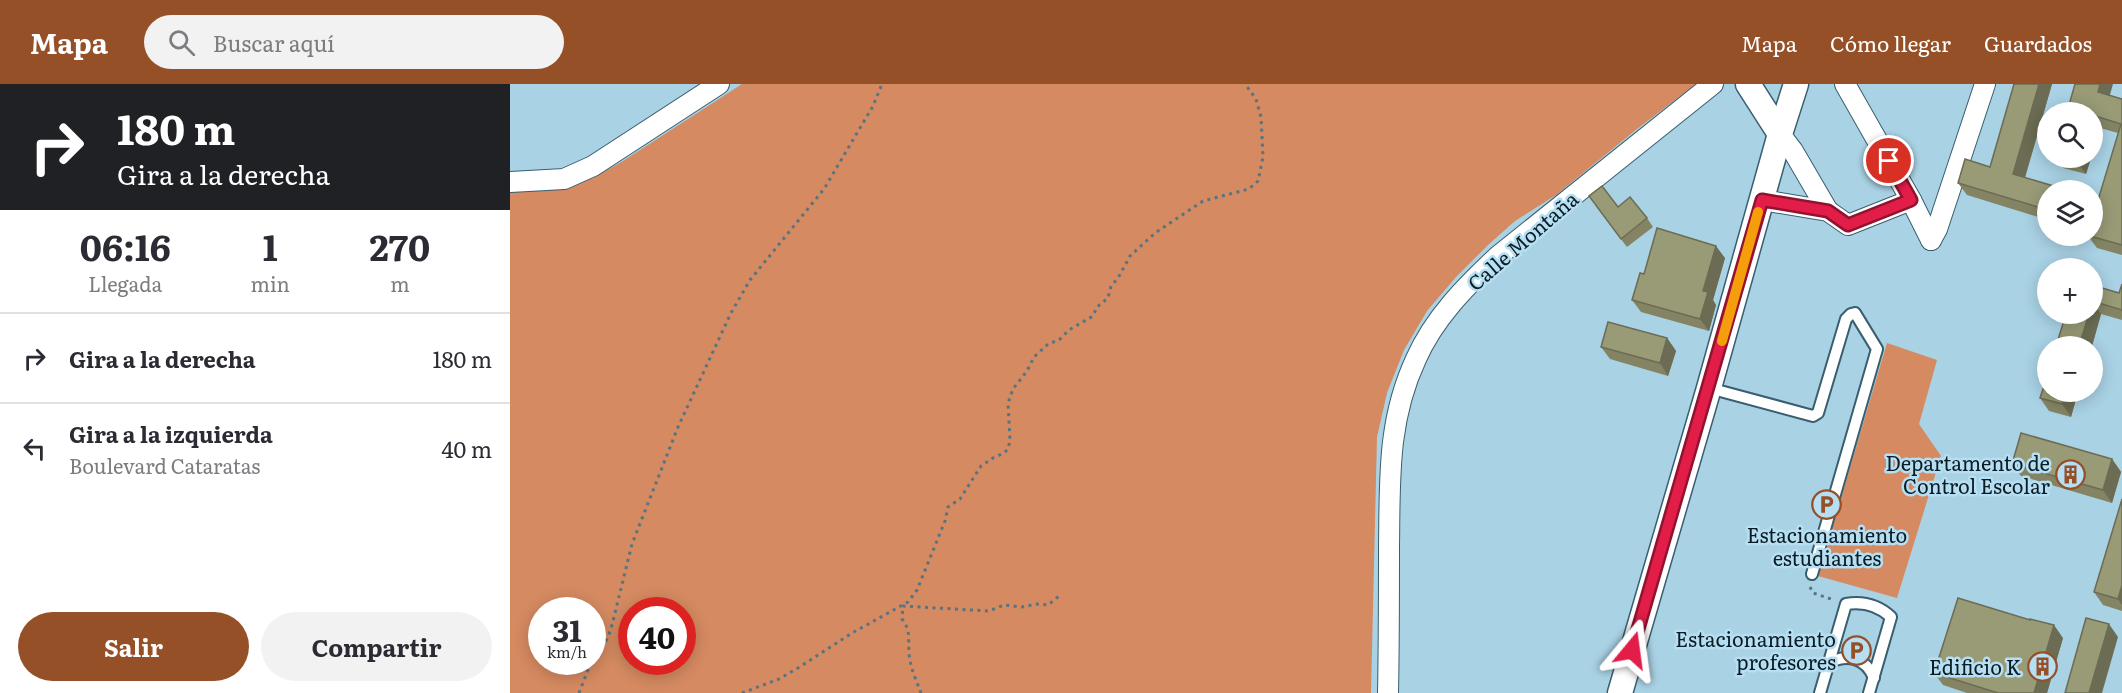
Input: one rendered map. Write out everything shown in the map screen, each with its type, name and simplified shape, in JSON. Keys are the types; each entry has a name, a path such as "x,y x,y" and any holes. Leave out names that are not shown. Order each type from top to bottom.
{"street":[{"path":"510,182 564,179 593,166 719,84"},
{"name":"Calle Montaña","path":"1388,693 1392,439 1401,397 1417,357 1439,320 1498,256 1713,84"},
{"path":"1748,84 1793,151 1828,211 1848,225 1911,200"},
{"path":"1620,693 1796,84"},
{"path":"1845,84 1931,240 1985,84"},
{"path":"1762,200 1828,211"}],"lane":[{"path":"1709,388 1813,417 1818,412 1848,315 1855,313 1877,349 1812,574"},
{"path":"1820,693 1846,604 1854,603 1871,604 1891,617 1869,693"},
{"path":"1829,663 1837,659 1853,658 1866,665 1874,678"}],"path":[{"path":"606,641 632,544 678,427 731,314 750,280 824,189 873,106 882,84"},
{"path":"742,693 779,679 819,656 852,633 903,606 917,590 945,521 948,507 960,499 981,466 1008,449 1010,440 1008,403 1013,389 1027,371 1034,357 1048,344 1063,337 1069,330 1093,316 1097,307 1108,298 1111,286 1130,256 1155,233 1203,201 1250,189 1258,181 1263,157 1261,117 1256,99 1245,84"},
{"path":"1812,574 1809,586 1813,593 1846,604"},
{"path":"903,606 990,611 1004,605 1022,608 1037,604 1048,605 1059,596"},
{"path":"903,606 902,619 910,637 908,649 911,664 921,693"},
{"path":"579,693 586,675"}],"shaded area":[{"path":"742,84 1696,84 1556,195 1515,221 1488,245 1427,311 1404,350 1387,393 1377,437 1371,693 510,693 510,192 558,188 593,178"},
{"path":"1887,343 1937,360 1919,424 1941,456 1897,598 1818,576"}],"building":[{"path":"2014,84 2039,84 2013,174 2037,181 2037,207 1958,183 1965,159 1990,167"},
{"path":"2075,84 2100,84 2098,92 2122,99 2122,245 2103,240 2103,184 2121,124 2103,118 2103,102 2070,102"},
{"path":"1602,186 1618,207 1630,197 1647,218 1621,239 1589,196"},
{"path":"1657,228 1716,246 1703,291 1708,292 1700,319 1632,300 1640,273 1644,274"},
{"path":"2122,284 2122,310 2103,304 2103,288 2119,293"},
{"path":"1608,322 1667,338 1660,363 1601,347"},
{"path":"2063,324 2086,324 2082,336 2059,336"},
{"name":"Departamento de Control Escolar","path":"2021,433 2112,459 2103,490 2012,464"},
{"path":"2122,499 2122,585 2118,599 2094,592"},
{"path":"1958,598 2054,625 2034,693 1998,693 1934,673"},
{"path":"2086,618 2109,624 2089,693 2065,693"}],"slow traffic":[{"path":"1722,341 1758,212"}],"place":[{"name":"Departamento de Control Escolar","path":"2071,474"},
{"name":"Estacionamiento estudiantes","path":"1827,504"},
{"name":"Estacionamiento profesores","path":"1857,650"},
{"name":"Edificio K","path":"2042,666"}],"route":[{"path":"1632,650 1762,200 1828,211 1848,225 1911,200 1889,161"}]}
